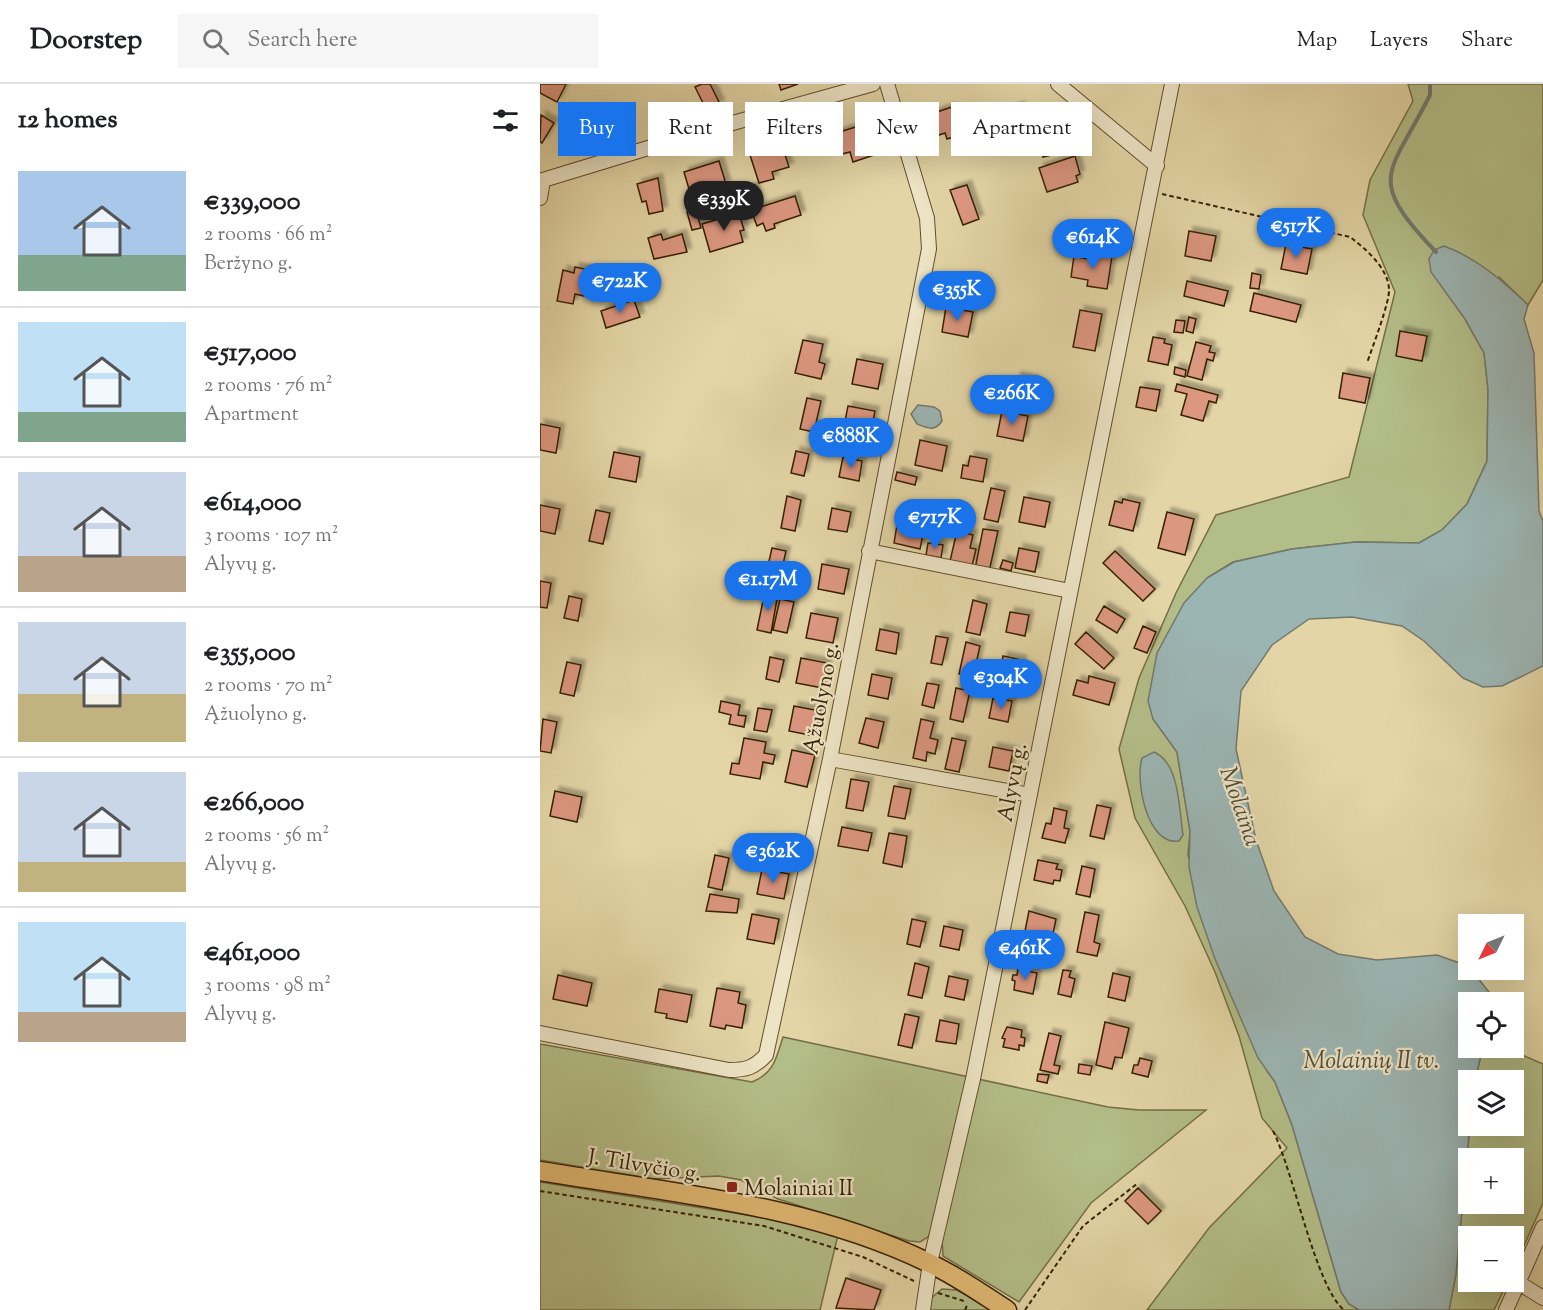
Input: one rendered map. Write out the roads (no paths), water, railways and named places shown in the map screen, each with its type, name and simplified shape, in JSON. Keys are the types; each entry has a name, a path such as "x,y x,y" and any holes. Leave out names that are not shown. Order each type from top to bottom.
{"main road":[{"name":"J. Tilvyčio g.","path":"540,1171 788,1213 858,1233 930,1263 1007,1310"}],"street":[{"path":"540,198 542,179 873,84"},
{"name":"Ąžuolyno g.","path":"540,1033 729,1070 745,1070 756,1065 766,1054 772,1035 830,759 929,249 927,218 887,84"},
{"path":"1058,84 1157,166"},
{"name":"Alyvų g.","path":"922,1310 928,1289 930,1263 973,1079 1172,84"},
{"path":"869,551 1070,591"},
{"path":"830,759 1030,795"},
{"path":"1524,1271 1543,1227"},
{"path":"1524,1286 1543,1298"},
{"path":"1506,1310 1515,1292"}],"water":[{"name":"Molainių II tv.","path":"1444,246 1468,257 1499,279 1528,305 1524,319 1534,353 1539,511 1543,521 1543,666 1502,686 1483,687 1463,678 1424,641 1402,626 1352,617 1309,619 1272,645 1241,691 1236,749 1256,840 1274,891 1305,937 1338,954 1377,960 1437,955 1458,962 1458,980 1479,980 1489,992 1458,992 1458,1058 1480,1058 1477,1070 1458,1070 1458,1136 1469,1136 1468,1148 1458,1148 1458,1214 1462,1214 1461,1226 1458,1226 1456,1274 1449,1310 1359,1310 1349,1304 1341,1292 1292,1125 1275,1082 1258,1058 1215,959 1197,907 1189,867 1190,831 1177,752 1153,719 1148,701 1157,653 1184,603 1207,578 1234,562 1292,549 1356,542 1419,543 1442,530 1467,504 1487,461 1488,389 1484,353 1465,319 1431,272 1429,259 1434,250"},
{"path":"918,405 934,407 940,411 942,421 937,427 924,427 917,424 911,414"},
{"path":"1154,752 1163,758 1174,777 1183,835 1179,841 1168,840 1159,833 1151,823 1142,796 1140,768 1142,758"}],"waterway":[{"path":"1430,84 1430,95 1395,160 1391,175 1392,190 1399,207 1413,227 1436,252"}],"place":[{"name":"Molainiai II","path":"732,1187"}],"water label":[{"name":"Molaina","path":"1241,806"}]}
